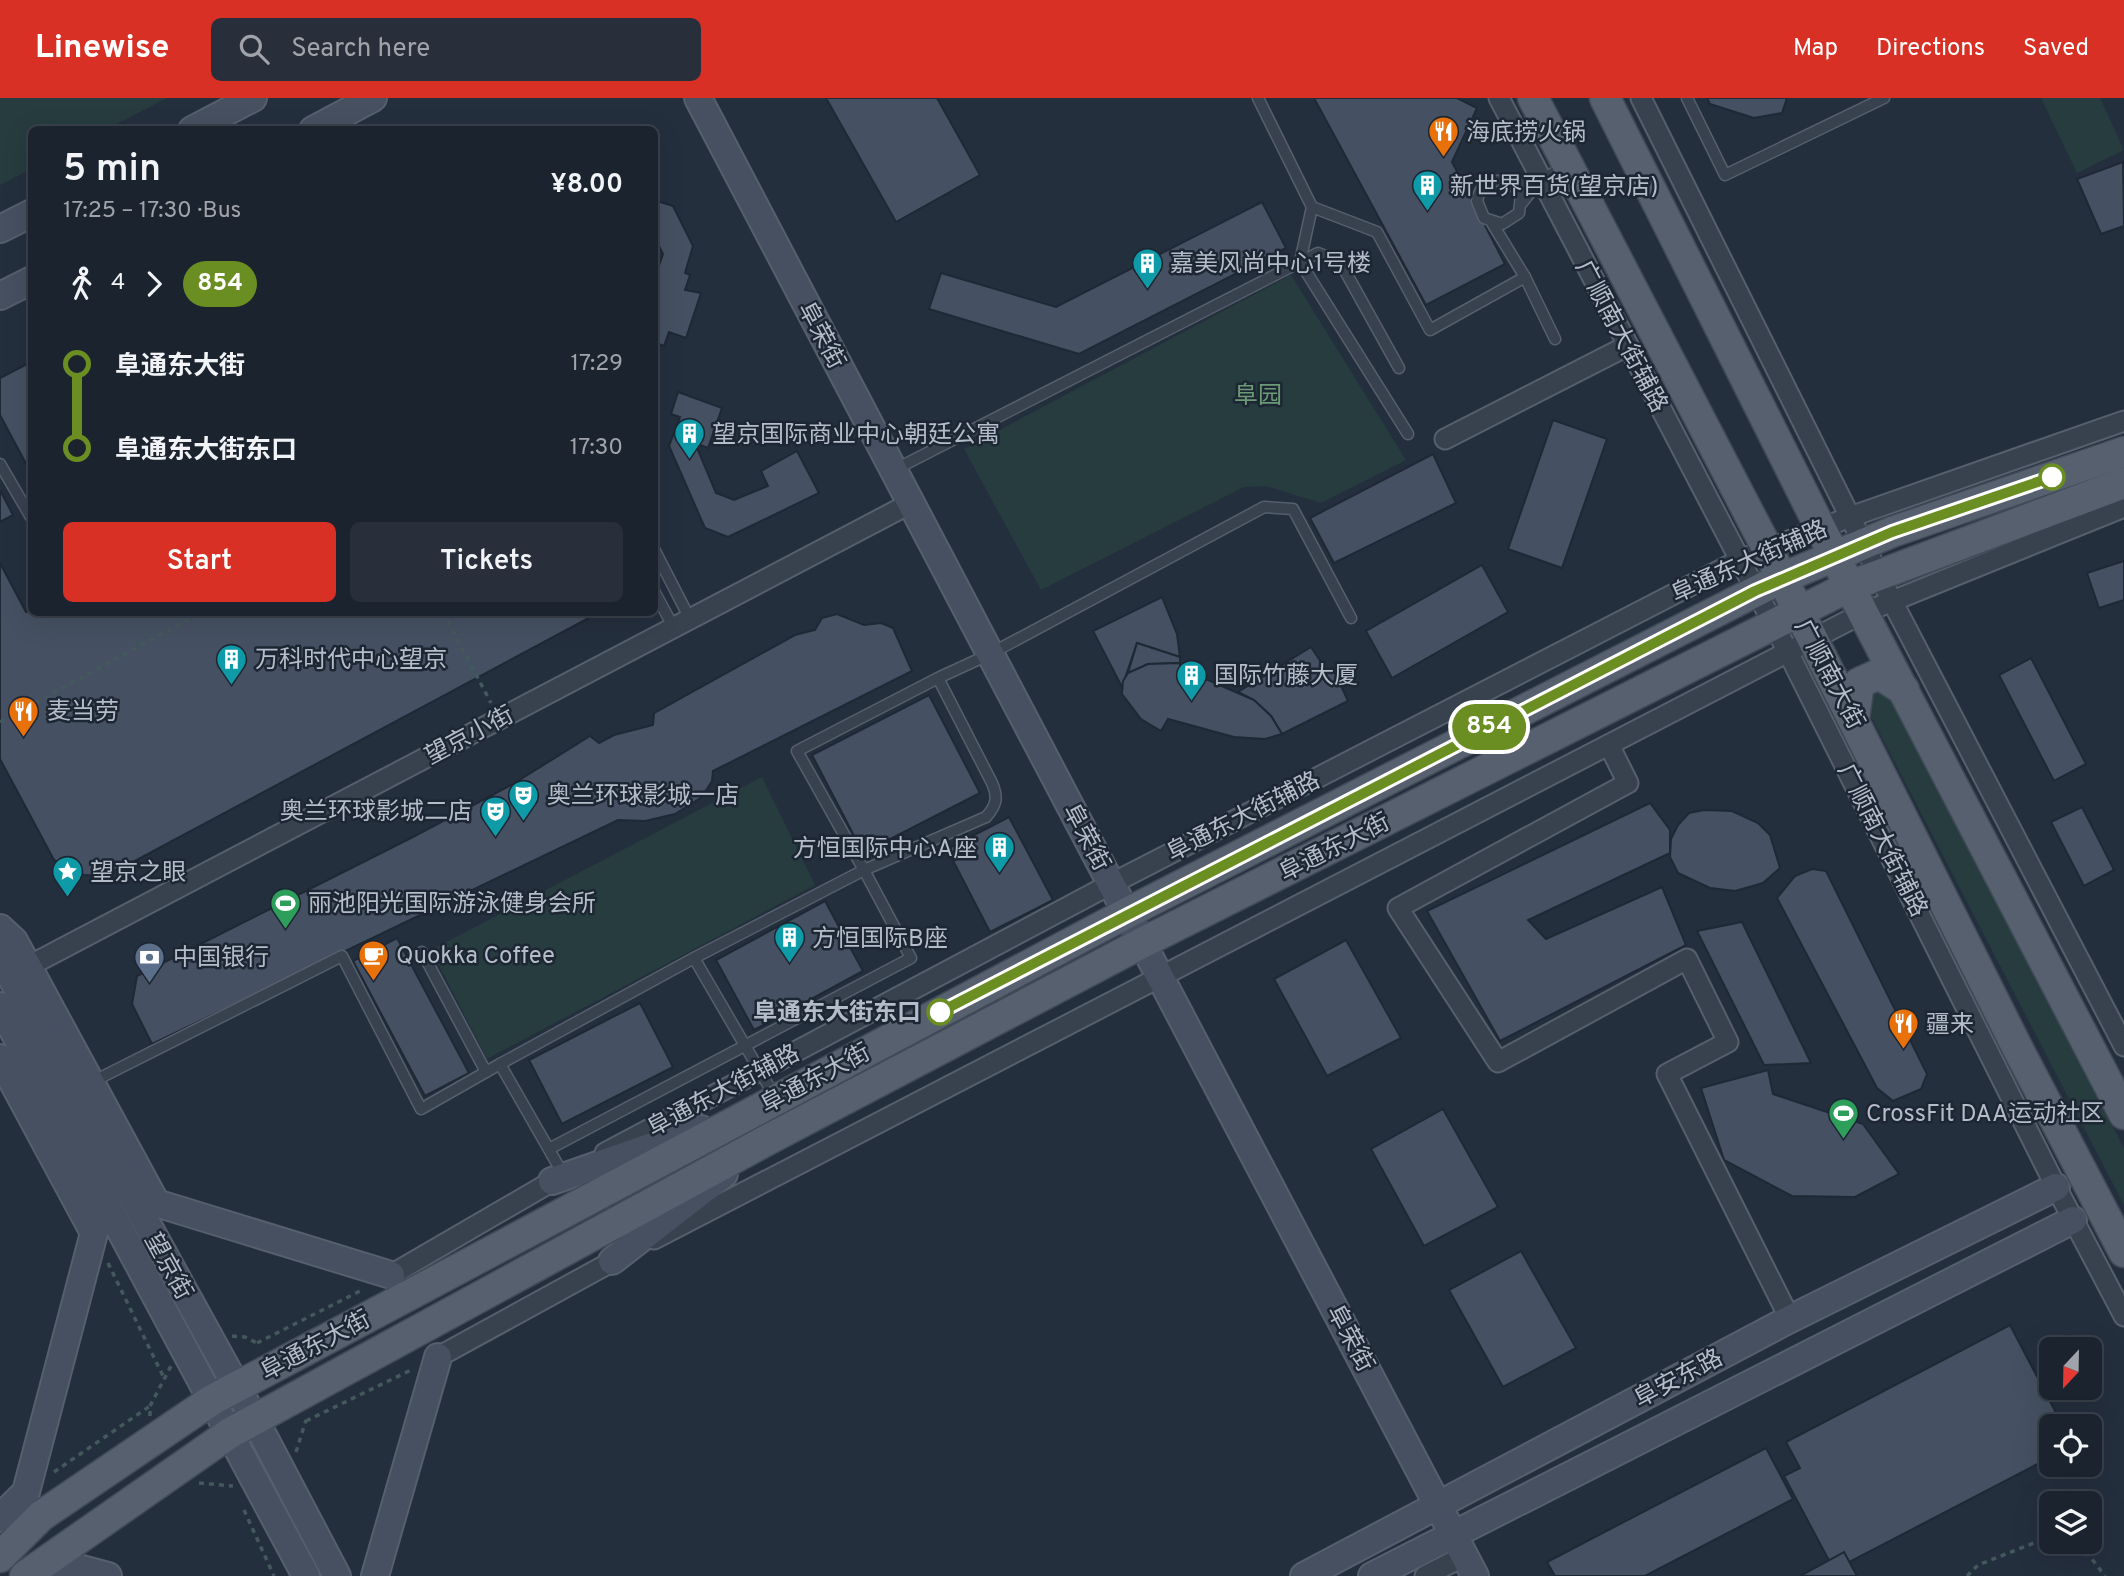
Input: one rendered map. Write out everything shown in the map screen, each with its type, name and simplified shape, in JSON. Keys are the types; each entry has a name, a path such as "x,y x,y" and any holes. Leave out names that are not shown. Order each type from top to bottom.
{"main road":[{"name":"广顺南大街","path":"1533,98 1768,551 1768,585 1793,634 1854,719 2006,1054 2124,1252"},
{"path":"1605,98 1863,613 2117,1082 2124,1114"},
{"name":"阜通东大街","path":"0,1557 41,1516 224,1394 1127,913 1768,585 1863,544 2124,453"},
{"name":"阜通东大街","path":"25,1576 243,1426 771,1138 1142,943 1793,634 1850,586 2124,483"},
{"path":"1854,719 1859,683 1879,674 1904,690"}],"street":[{"path":"200,126 253,98"},
{"path":"320,126 373,98"},
{"name":"阜荣街","path":"698,98 1464,1555"},
{"name":"广顺南大街辅路","path":"1499,98 1740,560 1768,585"},
{"path":"1641,98 1892,601 2124,1046"},
{"path":"0,229 28,215"},
{"path":"0,296 28,281"},
{"path":"1445,439 1627,346"},
{"name":"阜通东大街辅路","path":"391,1276 558,1178 1111,884 1740,560 1850,517 2124,421"},
{"name":"望京小街","path":"27,967 911,503"},
{"path":"375,1576 438,1357 612,1261 1609,745 1793,634 1863,613 2124,507"},
{"name":"广顺南大街辅路","path":"1793,634 2006,1054 2056,1187 2124,1316"},
{"path":"1609,745 1628,783 1398,908 1498,1062 1688,959 1728,1042 1667,1074 1790,1319"},
{"path":"0,913 5,942 27,967 156,1203 391,1276"},
{"name":"望京街","path":"5,942 224,1394 337,1576"},
{"path":"0,1006 224,1394"},
{"path":"0,1059 94,1233 26,1492 0,1518"},
{"path":"558,1178 764,1105"},
{"path":"612,1261 771,1138"},
{"name":"阜安东路","path":"1304,1576 1790,1319 2056,1187"},
{"path":"2018,1207 2031,1221 2034,1241"},
{"name":"阜安东路","path":"1371,1576 1430,1568 1464,1555 2073,1220"},
{"path":"243,1426 306,1576"},
{"path":"61,1576 71,1566 108,1576"}],"lane":[{"path":"1258,98 1312,207 1300,262 1408,434"},
{"path":"1687,98 1725,175 1884,98"},
{"path":"1492,223 1502,224 1514,218 1540,180 1566,165"},
{"path":"1540,180 1511,183 1496,179 1482,187 1478,193 1479,212 1492,223 1525,278 1555,339"},
{"path":"1511,183 1517,188 1522,203"},
{"path":"1312,207 1377,232 1430,330 1525,278"},
{"path":"894,470 1318,253 1340,262 1399,368"},
{"path":"0,464 28,512"},
{"path":"549,1149 911,958 797,751 990,654 1264,507 1293,509 1351,618"},
{"path":"658,564 675,627"},
{"path":"658,598 675,627"},
{"path":"90,1083 342,956 421,1109 694,958 864,870 986,817 995,808 997,794 938,678"},
{"path":"422,952 486,1072"},
{"path":"694,958 760,1071 764,1105"},
{"path":"500,1065 549,1149 558,1178"}],"path":[{"path":"0,722 195,616"},
{"path":"445,616 499,719"},
{"path":"94,1233 164,1378"},
{"path":"257,1343 391,1276"},
{"path":"222,1339 245,1337 268,1351"},
{"path":"306,1422 438,1357"},
{"path":"149,1425 150,1406 172,1364"},
{"path":"26,1492 150,1406"},
{"path":"288,1457 296,1452 306,1422 303,1415"},
{"path":"191,1479 233,1486 242,1481"},
{"path":"233,1486 238,1497"},
{"path":"243,1508 274,1576"},
{"path":"1967,1576 1978,1565 2039,1541 2085,1550 2105,1576"}],"green space":[{"path":"0,98 167,98 113,126 28,126 28,171 0,185"},
{"path":"2041,98 2100,98 2124,150 2077,173"},
{"name":"阜园","path":"1291,275 1406,460 1321,503 1266,486 1244,487 1041,590 964,449"},
{"path":"1886,687 2124,1148 2124,1205 1864,703 1867,690"},
{"path":"762,777 815,885 487,1059 431,950"}],"building":[{"path":"826,98 937,98 980,175 896,222"},
{"name":"新世界百货(望京店)","path":"1314,98 1457,98 1477,108 1452,162 1505,264 1426,305"},
{"path":"1707,98 1787,98 1782,113 1754,118 1710,104"},
{"path":"2123,162 2124,226 2101,234 2077,179"},
{"path":"658,201 673,206 693,246 685,273 690,275 685,290 701,293 686,338 669,332 664,346 658,344 658,268 663,254 658,244"},
{"name":"嘉美风尚中心1号楼","path":"1262,202 1286,248 1079,354 929,309 941,273 1056,307"},
{"path":"28,364 28,468 0,415 0,378"},
{"name":"望京国际商业中心朝廷公寓","path":"678,392 722,408 708,448 695,443 716,493 734,500 768,486 761,471 797,451 819,493 728,537 705,528 669,446 680,417 671,414"},
{"path":"1553,420 1607,439 1562,568 1508,549"},
{"path":"1433,454 1456,503 1334,563 1310,518"},
{"path":"0,490 13,515 0,522"},
{"path":"2124,561 2124,600 2099,608 2087,573"},
{"name":"万科时代中心·望京","path":"0,563 28,611 28,616 593,616 102,876 84,875 54,860 0,759"},
{"path":"1482,565 1508,612 1392,678 1366,631"},
{"path":"1162,597 1177,634 1180,657 1137,643 1122,687 1093,631"},
{"path":"837,614 864,625 881,623 893,628 912,671 713,771 712,781 702,797 675,814 645,821 618,820 152,1044 132,1004 137,976 513,784 590,736 599,743 614,735 653,725 654,713 795,635 815,630 822,618"},
{"path":"1137,643 1180,657 1180,663 1148,664 1128,673"},
{"path":"1311,647 1327,671 1333,668 1348,701 1282,734 1271,716 1254,700 1238,692"},
{"path":"2031,658 2086,764 2054,781 1999,675"},
{"name":"国际竹藤大厦","path":"1180,663 1180,675 1208,680 1254,700 1271,716 1282,734 1265,739 1234,737 1168,719 1161,731 1141,719 1122,694 1123,681 1128,673 1148,664"},
{"path":"929,695 980,793 863,853 812,755"},
{"path":"1650,803 1670,830 1670,853 1528,920 1546,939 1662,887 1686,945 1500,1041 1427,911"},
{"path":"2082,807 2114,870 2084,886 2051,822"},
{"path":"1704,810 1732,811 1758,823 1770,835 1780,868 1763,883 1735,891 1710,888 1678,873 1670,857 1671,839 1678,825 1689,813"},
{"name":"方恒国际中心A座","path":"1009,817 1053,900 990,932 947,849"},
{"path":"1812,869 1826,871 1927,1074 1921,1089 1893,1101 1877,1088 1777,898 1795,876"},
{"name":"方恒国际B座","path":"825,901 863,971 754,1030 716,960"},
{"path":"1742,922 1811,1063 1764,1065 1697,931"},
{"path":"397,938 469,1073 425,1096 353,961"},
{"path":"1346,940 1401,1038 1327,1076 1274,979"},
{"path":"640,1003 673,1067 562,1124 529,1060"},
{"path":"1768,1070 1773,1094 1863,1124 1899,1174 1855,1197 1792,1196 1724,1160 1701,1088"},
{"path":"1443,1109 1498,1207 1424,1246 1371,1149"},
{"path":"1521,1251 1576,1348 1503,1387 1449,1290"},
{"path":"2010,1325 2039,1380 2039,1400 2049,1400 2057,1414 2039,1414 2039,1463 1834,1570 1784,1476 1800,1468 1786,1442"},
{"path":"1766,1448 1793,1499 1645,1576 1555,1576 1547,1562"},
{"path":"1844,1552 1857,1576 1800,1576"}],"bus line":[{"name":"854","path":"940,1012 1127,913 1755,591 1892,532 2052,477"}],"place":[{"name":"海底捞火锅","path":"1443,159"},
{"name":"新世界百货(望京店)","path":"1427,213"},
{"name":"嘉美风尚中心1号楼","path":"1147,290"},
{"name":"望京国际商业中心朝廷公寓","path":"689,461"},
{"name":"万科时代中心·望京","path":"232,686"},
{"name":"国际竹藤大厦","path":"1191,702"},
{"name":"麦当劳","path":"24,738"},
{"name":"奥兰环球影城一店","path":"524,822"},
{"name":"奥兰环球影城二店","path":"495,838"},
{"name":"方恒国际中心A座","path":"1000,875"},
{"name":"望京之眼","path":"67,899"},
{"name":"丽池阳光国际游泳健身会所","path":"285,930"},
{"name":"方恒国际B座","path":"789,965"},
{"name":"Quokka Coffee","path":"373,982"},
{"name":"中国银行","path":"150,984"},
{"name":"阜通东大街东口","path":"940,1012"},
{"name":"疆来","path":"1903,1051"},
{"name":"CrossFit DAA运动社区","path":"1843,1140"}]}
